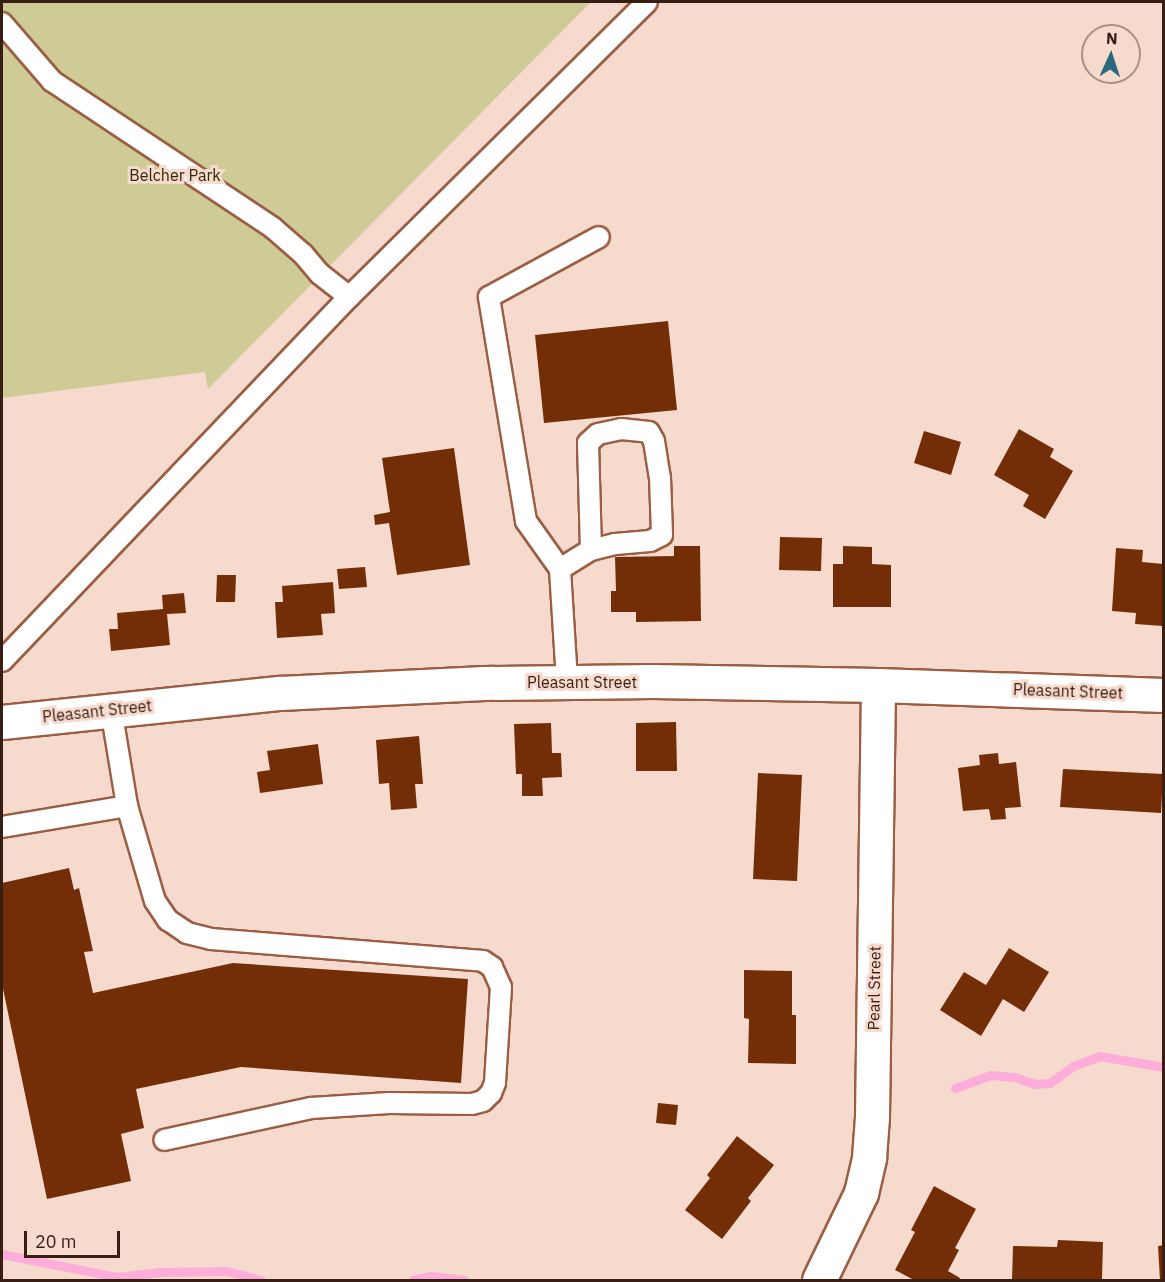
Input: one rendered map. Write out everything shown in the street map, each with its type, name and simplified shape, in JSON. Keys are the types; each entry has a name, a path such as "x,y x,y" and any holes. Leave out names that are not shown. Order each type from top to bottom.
{"street":[{"name":"Pleasant Street","path":"2,722 111,709 291,693 567,681 878,685 1164,695"},
{"name":"Pearl Street","path":"819,1281 861,1193 869,1157 872,1117 878,685"}],"lane":[{"path":"2,661 349,297 646,2"},
{"path":"2,23 52,81 273,228 303,254 320,274 349,297"},
{"path":"567,681 561,569 526,521 489,297 599,237"},
{"path":"561,569 591,550 615,544 650,542 662,535 660,477 654,441 649,432 621,429 598,434 588,443 591,550"},
{"path":"111,709 127,806 155,901 168,920 187,933 228,941 477,960 492,967 501,987 495,1083 491,1093 483,1101 472,1104 389,1103 311,1108 164,1140"},
{"path":"2,826 127,806"}],"green space":[{"name":"Belcher Park","path":"2,2 591,2 208,389 205,372 2,398"}],"building":[{"path":"668,321 677,410 544,423 535,335"},
{"path":"1019,429 1054,449 1050,457 1073,471 1045,519 1023,506 1029,495 994,475"},
{"path":"924,431 961,442 951,475 914,463"},
{"path":"454,448 470,565 397,575 389,523 375,525 374,515 390,512 382,458"},
{"path":"780,537 822,538 821,571 779,570"},
{"path":"674,546 700,546 701,621 636,622 636,612 611,612 611,591 616,591 615,557 674,556"},
{"path":"843,546 872,547 872,564 891,565 891,607 833,607 833,564 843,564"},
{"path":"1116,548 1143,550 1142,562 1164,564 1163,626 1135,624 1136,613 1112,611"},
{"path":"365,567 367,587 339,589 337,569"},
{"path":"217,575 236,575 235,602 216,602"},
{"path":"333,582 335,613 321,614 323,635 277,638 275,602 283,602 282,586"},
{"path":"184,593 186,613 167,614 170,645 111,651 109,629 118,629 117,613 163,609 162,595"},
{"path":"676,722 677,771 636,771 636,723"},
{"path":"551,723 552,753 561,753 562,777 542,778 543,796 522,796 522,774 516,774 514,724"},
{"path":"419,736 423,784 415,784 417,808 391,810 389,783 379,784 376,740"},
{"path":"318,744 323,784 260,793 257,772 270,770 267,751"},
{"path":"998,753 999,764 1016,762 1021,807 1005,808 1006,819 991,820 989,809 963,811 958,768 980,765 979,755"},
{"path":"1063,769 1163,774 1161,813 1060,807"},
{"path":"758,773 802,775 797,881 753,879"},
{"path":"69,868 74,890 79,888 93,951 84,952 93,993 233,963 468,979 461,1083 241,1067 136,1089 144,1128 121,1134 131,1181 47,1199 2,984 2,883"},
{"path":"1009,948 1049,972 1024,1012 1003,999 981,1036 940,1010 964,972 986,985"},
{"path":"744,970 792,971 792,1015 796,1015 796,1064 748,1063 749,1019 744,1018"},
{"path":"658,1103 678,1105 676,1125 656,1123"},
{"path":"737,1136 774,1165 748,1198 751,1201 722,1239 685,1210 710,1178 707,1175"},
{"path":"934,1186 976,1209 955,1248 959,1250 948,1271 960,1278 959,1280 914,1280 895,1270 915,1232 911,1230"},
{"path":"1058,1240 1103,1242 1102,1280 1012,1280 1013,1246 1057,1247"},
{"path":"1164,1245 1164,1280 1160,1280 1158,1246"}],"waterway":[{"path":"955,1088 991,1075 1014,1077 1036,1084 1050,1083 1073,1066 1100,1056 1164,1067"},
{"path":"2,1254 117,1277 160,1272 227,1271 261,1280"},
{"path":"413,1280 431,1276 464,1280"}]}
